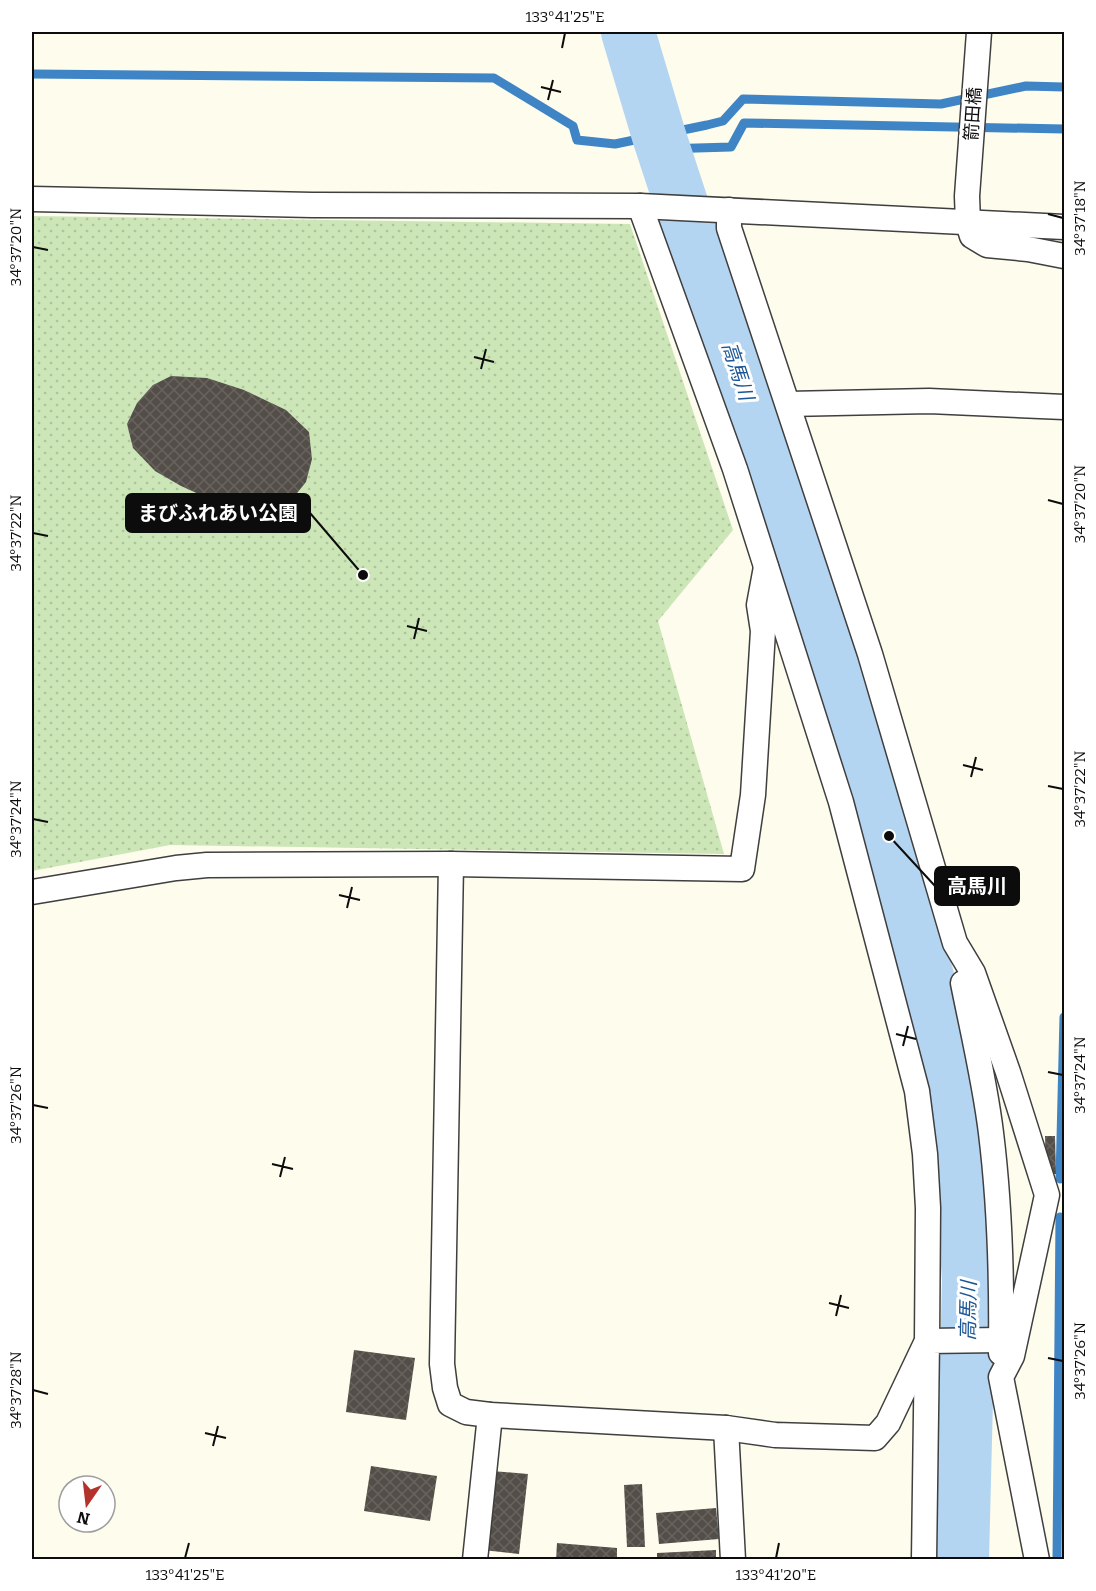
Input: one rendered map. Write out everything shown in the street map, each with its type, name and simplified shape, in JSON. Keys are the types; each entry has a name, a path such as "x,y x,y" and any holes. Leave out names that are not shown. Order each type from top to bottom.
{"street":[{"name":"箭田橋","path":"968,223 967,196 979,32"},
{"path":"32,199 312,205 652,206 1065,227"},
{"path":"652,206 841,802 917,1091 925,1154 935,1341 924,1560"},
{"path":"722,209 870,654 955,943 991,1131 1002,1295 994,1340 1037,1560"},
{"path":"968,223 972,236 987,245 1065,256"},
{"path":"788,404 929,401 1065,407"},
{"path":"32,892 176,868 207,866 452,864 742,869 753,795 763,631 759,605 766,564"},
{"path":"452,864 442,1364 450,1404 466,1412 490,1415 726,1428 775,1435 874,1438 888,1423 935,1341"},
{"path":"955,943 973,974 1056,1196 1012,1356 1001,1377"},
{"path":"935,1341 994,1340"},
{"path":"475,1560 490,1415"},
{"path":"726,1428 733,1560"}],"green space":[{"path":"32,216 630,224 733,530 658,621 724,854 170,845 32,871"}],"building":[{"path":"171,376 207,378 244,390 286,410 309,432 312,459 306,482 293,498 255,511 214,501 155,471 133,448 127,424 137,403 153,385"},
{"path":"1045,1136 1055,1136 1056,1174 1046,1174"},
{"path":"354,1350 415,1358 406,1420 346,1412"},
{"path":"371,1466 437,1476 430,1521 364,1511"},
{"path":"492,1471 528,1474 519,1554 483,1550"},
{"path":"642,1484 645,1547 627,1547 624,1485"},
{"path":"716,1508 719,1539 659,1544 656,1513"},
{"path":"557,1543 617,1548 617,1560 556,1560"},
{"path":"716,1550 716,1560 657,1560 657,1553"}],"waterway":[{"name":"高馬川","path":"628,32 659,136 889,836 945,1043 961,1160 969,1280 962,1560"},
{"path":"32,74 494,78 573,126 577,140 615,144 723,121 743,99 941,104 1026,86 1064,87"},
{"path":"663,149 731,147 744,123 1064,129"},
{"path":"1060,1179 1064,1017"},
{"path":"1057,1560 1060,1217"}],"place":[{"name":"まびふれあい公園","path":"363,575"},
{"name":"高馬川","path":"889,836"}]}
